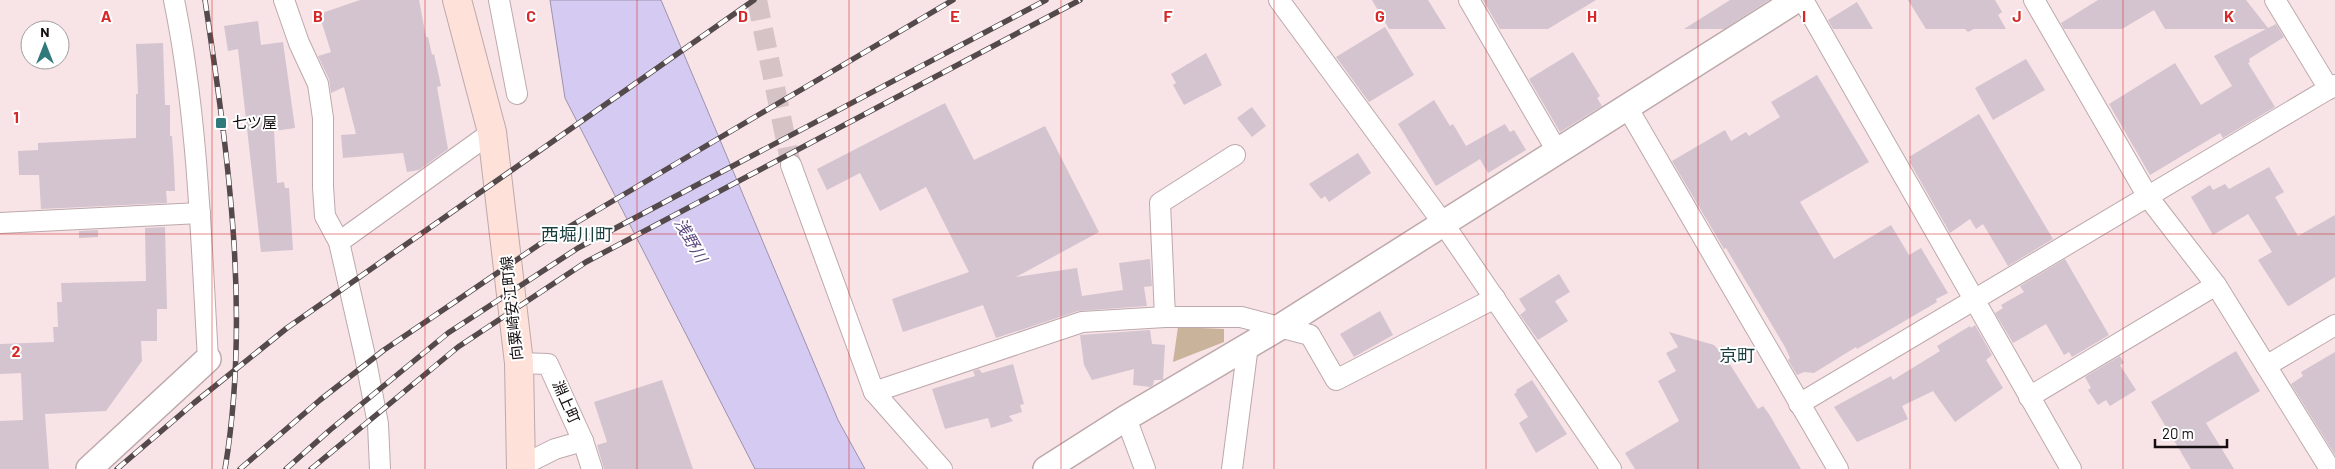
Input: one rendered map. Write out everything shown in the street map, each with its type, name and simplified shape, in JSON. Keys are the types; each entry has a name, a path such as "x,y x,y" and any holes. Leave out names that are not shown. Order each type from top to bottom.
{"main road":[{"name":"向粟崎安江町線","path":"457,0 493,140 519,363 521,467"}],"street":[{"path":"89,469 208,359 200,213 187,86 174,0"},
{"path":"284,0 299,42 318,84 323,118 325,216 339,242 378,424 380,469"},
{"path":"499,0 517,94"},
{"path":"1469,0 1558,151"},
{"path":"1046,469 1126,418 1280,327 1796,0"},
{"path":"1803,0 2071,469"},
{"path":"2034,0 2148,197 2216,285 2330,469"},
{"path":"1799,404 2332,87 2275,0"},
{"path":"1282,1 1443,223 1611,469"},
{"path":"1627,107 1838,469"},
{"path":"339,242 493,140"},
{"path":"1165,317 1160,203 1235,155"},
{"path":"791,165 874,392 942,469"},
{"path":"0,223 200,213"},
{"path":"2029,397 2216,285"},
{"path":"874,392 1082,322 1165,317 1242,317 1310,335 1336,380 1495,298"},
{"path":"2266,366 2335,325"},
{"path":"1232,469 1248,345"},
{"name":"淵上町","path":"519,363 548,364 583,441 592,469"},
{"path":"1126,418 1145,469"},
{"path":"521,467 555,449 583,441"}],"shaded area":[{"path":"1178,327 1224,329 1224,342 1173,362"}],"water":[{"name":"浅野川","path":"550,0 661,0 838,420 865,469 755,469 565,98"}],"building":[{"path":"360,0 419,0 426,37 428,37 432,55 434,54 441,86 437,87 448,149 419,170 407,172 403,153 343,158 341,135 356,134 344,87 331,93 329,79 318,56 331,52 319,14"},
{"path":"1372,0 1428,0 1446,29 1389,29"},
{"path":"1483,0 1596,0 1548,29 1500,29"},
{"path":"1730,0 1769,0 1724,29 1684,29"},
{"path":"1908,0 1995,0 2002,12 1998,15 2006,29 1974,29 1968,32 1965,29 1926,29"},
{"path":"2098,0 2246,0 2268,28 2276,24 2284,37 2249,59 2250,62 2248,63 2275,107 2223,138 2220,133 2150,175 2109,104 2175,63 2201,105 2232,86 2214,56 2266,29 2165,29 2154,10 2122,29 2064,29 2061,23"},
{"path":"1857,2 1873,29 1833,29 1828,20"},
{"path":"258,21 261,45 283,42 295,128 274,131 277,183 284,182 285,188 289,188 293,250 261,252 238,49 228,51 224,26"},
{"path":"1385,27 1414,75 1369,102 1336,57"},
{"path":"163,43 165,105 170,105 170,136 172,136 175,191 166,191 167,203 41,209 39,175 19,175 18,151 38,150 38,143 136,138 136,94 138,94 136,44"},
{"path":"1573,52 1600,96 1597,98 1602,106 1560,132 1529,79"},
{"path":"1206,53 1222,85 1184,105 1173,85 1176,83 1171,74"},
{"path":"2026,59 2045,90 1993,120 1975,88"},
{"path":"1817,75 1869,162 1800,202 1834,259 1891,225 1909,255 1921,248 1948,293 1936,299 1937,302 1857,349 1856,347 1814,373 1804,372 1797,375 1788,360 1790,358 1785,347 1672,161 1725,130 1731,141 1746,132 1749,136 1780,117 1771,102"},
{"path":"1434,100 1450,126 1453,124 1466,146 1505,124 1510,132 1514,130 1526,150 1488,173 1480,159 1436,186 1398,124"},
{"path":"945,103 974,160 1045,126 1099,232 1016,277 1077,268 1082,296 1123,290 1119,263 1150,259 1152,286 1144,287 1147,306 1078,311 996,338 983,305 903,332 892,299 969,272 926,187 880,211 860,173 827,190 817,169"},
{"path":"1252,107 1266,126 1252,137 1237,118"},
{"path":"1979,114 2053,239 2008,266 1983,224 1976,229 1970,219 1950,233 1909,161 1911,160 1909,157"},
{"path":"1358,153 1371,173 1329,202 1325,196 1321,199 1309,184"},
{"path":"2269,167 2284,192 2275,197 2298,236 2335,215 2335,277 2289,306 2258,260 2272,252 2248,214 2213,235 2191,197 2210,185 2213,190 2225,184 2229,189"},
{"path":"165,227 167,309 157,309 157,341 141,341 142,361 106,411 45,414 49,469 0,469 0,421 23,420 21,373 0,374 0,344 54,342 53,327 58,327 57,302 62,302 61,283 146,281 145,228"},
{"path":"98,230 98,237 79,238 79,231"},
{"path":"2065,259 2109,335 2072,357 2069,352 2064,355 2046,324 2013,343 1995,313 2003,308 2001,305 2024,292 2020,286"},
{"path":"1559,274 1570,292 1555,301 1568,321 1538,340 1520,315 1526,310 1519,299"},
{"path":"1380,311 1393,335 1354,357 1340,334"},
{"path":"1975,325 1992,355 1986,360 2003,388 1955,422 1933,391 1902,406 1908,419 1857,442 1834,407 1891,376 1893,380 1940,351 1937,346 1970,326 1971,328"},
{"path":"1150,330 1152,344 1165,345 1163,380 1154,380 1151,387 1133,385 1134,369 1092,380 1084,365 1080,335"},
{"path":"1669,332 1714,345 1726,358 1758,409 1763,406 1769,414 1801,469 1635,469 1625,453 1679,421 1658,381 1676,371 1666,353 1678,347"},
{"path":"2236,351 2260,391 2206,423 2234,469 2191,469 2151,402"},
{"path":"2335,352 2335,455 2291,384 2303,376 2301,372"},
{"path":"2120,356 2124,363 2120,365 2136,390 2110,406 2106,400 2098,405 2088,390 2091,388 2085,377"},
{"path":"1013,364 1024,404 1020,405 1022,412 1009,416 1013,421 991,428 988,418 945,429 932,389 975,376 973,371 979,369 982,373"},
{"path":"662,380 693,469 604,469 597,445 607,442 594,402"},
{"path":"1532,380 1567,434 1536,453 1519,423 1528,417 1514,394 1517,392 1516,390"}],"tunnel":[{"path":"757,0 791,165"}],"railway":[{"path":"205,0 228,175 236,293 236,352 233,410 225,469"},
{"path":"117,469 194,403 287,328 754,0"},
{"path":"240,469 320,400 384,350 540,244 953,0"},
{"path":"286,469 330,430 448,333 578,248 1046,0"},
{"path":"311,469 458,347 586,262 1080,0"}],"place":[{"name":"七ツ屋","path":"221,123"}],"district":[{"name":"西堀川町","path":"577,235"},
{"name":"京町","path":"1737,356"}]}
